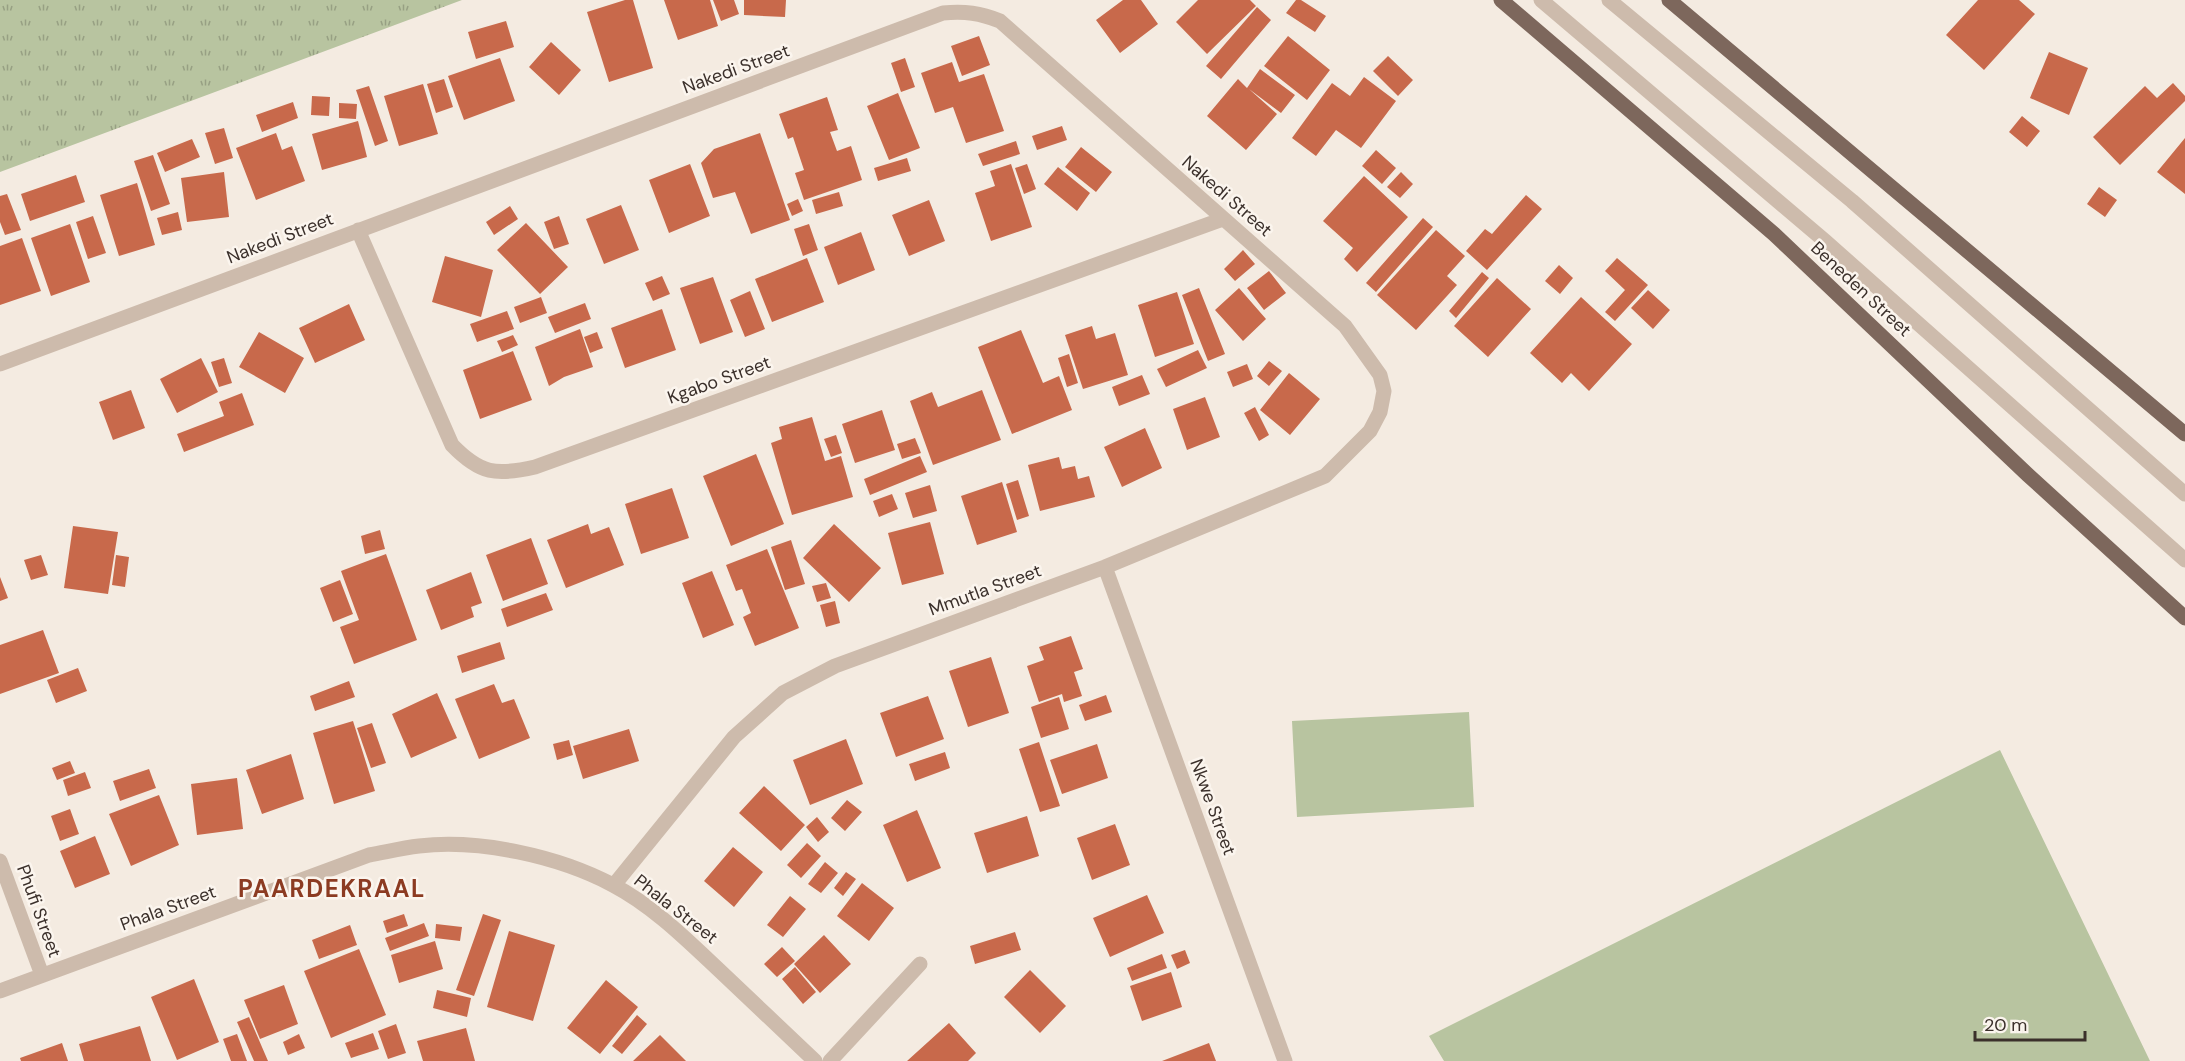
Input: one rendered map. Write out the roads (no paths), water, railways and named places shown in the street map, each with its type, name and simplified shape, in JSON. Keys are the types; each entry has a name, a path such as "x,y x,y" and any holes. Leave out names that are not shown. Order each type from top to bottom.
{"main road":[{"name":"Beneden Street","path":"1501,0 1774,234 2028,475 2185,618"},
{"path":"1669,0 2185,434"}],"street":[{"path":"1541,0 1825,241 2185,560"},
{"path":"1609,0 1852,201 2185,494"},
{"name":"Nakedi Street","path":"0,364 943,13 961,11 981,14 1000,21 1345,326 1380,375"},
{"name":"Kgabo Street","path":"358,230 452,445 468,461 489,471 511,472 546,463 1223,219"},
{"name":"Mmutla Street","path":"614,885 734,737 783,693 835,666 1105,567 1325,476 1370,431 1380,412 1384,391 1380,375"},
{"name":"Nkwe Street","path":"1105,567 1285,1061"},
{"name":"Phala Street","path":"0,991 369,855 420,846 470,845 519,852 570,867 614,885 658,915 690,943 815,1061"},
{"name":"Phufi Street","path":"0,861 42,975"},
{"path":"830,1061 920,964"}],"district":[{"name":"PAARDEKRAAL","path":"332,888"}]}
